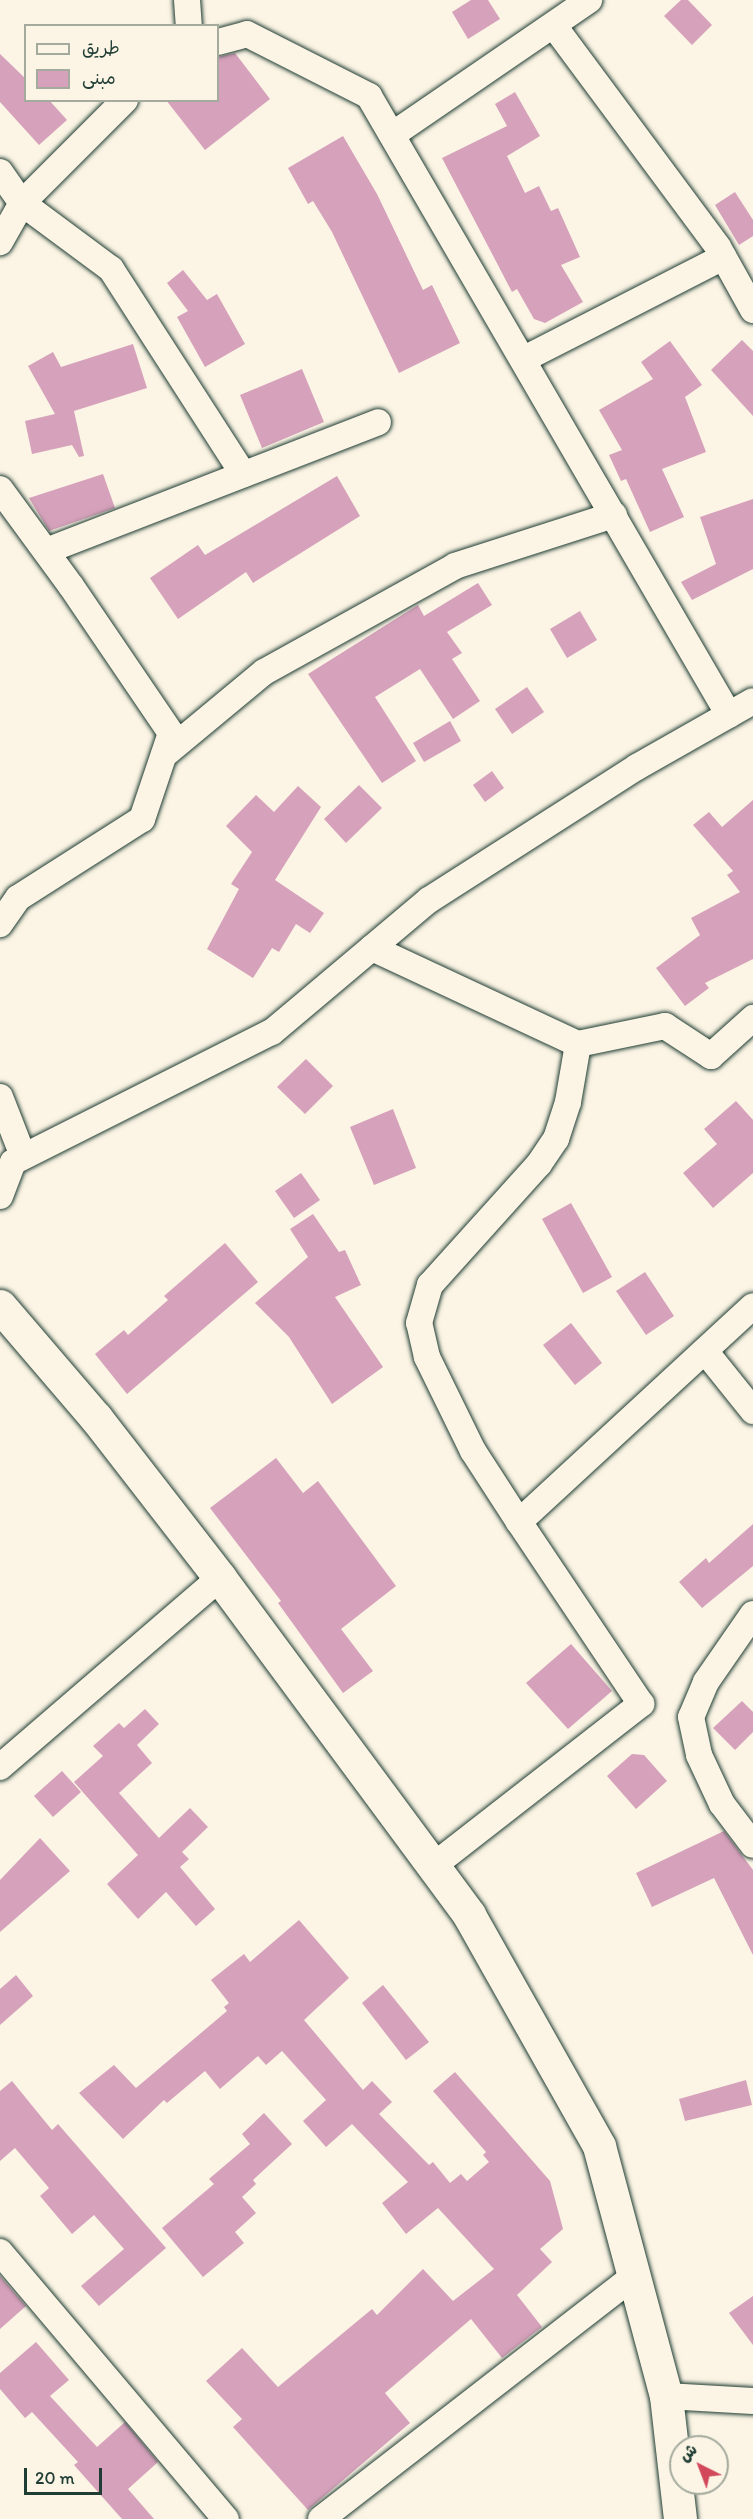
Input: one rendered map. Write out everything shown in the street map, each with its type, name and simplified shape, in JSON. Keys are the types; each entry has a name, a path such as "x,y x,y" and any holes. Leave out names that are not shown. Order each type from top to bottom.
{"street":[{"path":"187,0 189,24"},
{"path":"392,135 589,0"},
{"path":"554,26 723,256 753,310"},
{"path":"219,42 247,33 369,96 729,715"},
{"path":"0,243 22,203 122,102"},
{"path":"0,172 22,203 111,269 243,474"},
{"path":"524,359 723,256"},
{"path":"46,551 378,422"},
{"path":"0,489 46,551 171,733 142,819 18,898 0,924"},
{"path":"164,755 264,672 455,566 614,515"},
{"path":"0,1196 13,1162 272,1032 429,900 637,767 753,701"},
{"path":"372,948 578,1044 665,1026 711,1056 753,1018"},
{"path":"433,1866 641,1704 473,1451 426,1357 418,1323 430,1285 539,1164 556,1139 568,1102 578,1044"},
{"path":"0,1097 23,1156"},
{"path":"0,1306 96,1418 220,1578 470,1915 599,2146 666,2396 680,2519"},
{"path":"519,1522 753,1306"},
{"path":"705,1351 753,1411"},
{"path":"2,1761 220,1578"},
{"path":"753,1614 706,1682 691,1717 699,1755 722,1804 753,1845"},
{"path":"0,2252 225,2519"},
{"path":"321,2519 634,2276"},
{"path":"666,2396 753,2401"}],"building":[{"path":"471,0 488,0 500,19 468,39 452,12"},
{"path":"681,0 688,0 712,25 692,45 664,16"},
{"path":"235,53 270,99 205,150 168,102 219,102 219,57"},
{"path":"0,54 24,77 24,102 51,102 67,120 39,145 0,102"},
{"path":"515,92 540,136 507,156 525,193 539,186 551,211 558,208 580,257 561,265 583,302 545,323 534,319 517,289 512,292 442,158 507,126 495,104"},
{"path":"343,136 377,194 423,290 432,285 460,343 399,373 332,232 313,201 308,204 288,168"},
{"path":"735,192 753,220 753,236 739,245 715,205"},
{"path":"183,270 207,300 217,294 245,344 205,367 177,317 188,311 167,283"},
{"path":"742,340 753,351 753,416 711,370"},
{"path":"670,341 702,385 685,397 706,452 662,469 684,517 650,532 626,479 621,481 609,455 622,450 599,410 653,379 641,362"},
{"path":"133,344 147,388 74,411 84,456 79,457 72,445 32,454 25,421 55,414 28,366 53,352 61,367"},
{"path":"302,369 324,422 262,448 240,395"},
{"path":"103,474 115,508 49,531 29,498"},
{"path":"337,476 360,516 253,583 246,572 178,619 150,578 198,545 205,555"},
{"path":"753,499 753,569 692,600 681,582 716,564 700,517"},
{"path":"478,583 492,605 447,632 462,653 452,659 480,701 453,719 420,669 375,697 416,761 382,783 308,674 418,605 424,616"},
{"path":"580,611 597,640 567,658 550,629"},
{"path":"527,687 544,712 512,734 495,709"},
{"path":"450,721 461,741 424,762 413,743"},
{"path":"492,771 504,788 485,802 473,785"},
{"path":"359,785 382,808 346,843 324,819"},
{"path":"298,786 321,807 275,880 324,913 310,933 296,924 279,952 272,948 253,978 207,949 239,889 231,884 252,852 226,826 256,795 274,812"},
{"path":"753,800 753,959 705,983 709,988 685,1006 656,968 700,935 691,918 740,892 727,875 733,871 693,825 709,812 722,827"},
{"path":"306,1059 333,1086 305,1114 277,1087"},
{"path":"736,1101 753,1120 753,1173 713,1208 683,1173 717,1144 704,1129"},
{"path":"393,1109 416,1168 374,1185 350,1127"},
{"path":"301,1173 320,1200 294,1218 275,1191"},
{"path":"571,1203 612,1277 583,1293 542,1219"},
{"path":"313,1214 339,1252 345,1250 361,1285 335,1297 383,1367 332,1404 289,1337 255,1303 308,1257 290,1229"},
{"path":"225,1243 258,1282 127,1394 95,1354 124,1330 128,1335 168,1300 164,1296"},
{"path":"645,1272 674,1316 646,1335 616,1291"},
{"path":"571,1323 602,1363 575,1385 543,1345"},
{"path":"276,1458 303,1493 318,1481 396,1586 341,1629 373,1671 343,1693 278,1603 281,1601 210,1508"},
{"path":"753,1524 753,1566 702,1608 679,1582 706,1558 709,1563"},
{"path":"571,1644 612,1691 568,1729 526,1683"},
{"path":"742,1701 753,1712 753,1732 735,1750 713,1728"},
{"path":"145,1709 159,1724 137,1745 152,1763 119,1793 159,1838 190,1808 208,1827 182,1852 189,1859 180,1867 215,1909 196,1926 166,1892 138,1919 107,1884 138,1855 74,1782 103,1756 93,1746 119,1723 124,1728"},
{"path":"632,1754 644,1755 667,1781 636,1809 607,1776"},
{"path":"62,1771 81,1792 53,1817 34,1796"},
{"path":"724,1831 753,1870 753,1955 714,1878 652,1907 636,1873"},
{"path":"40,1838 70,1871 0,1932 0,1880"},
{"path":"299,1920 349,1978 304,2020 363,2090 372,2081 392,2102 379,2114 429,2165 433,2162 450,2183 461,2174 467,2181 489,2162 483,2155 486,2152 433,2091 455,2072 550,2181 563,2229 540,2249 552,2262 517,2295 542,2327 502,2358 471,2319 385,2393 410,2423 308,2510 233,2427 242,2419 206,2381 242,2348 278,2387 372,2309 377,2315 423,2269 453,2301 494,2269 438,2208 406,2234 382,2203 408,2182 352,2124 326,2147 303,2121 326,2100 282,2051 266,2065 258,2056 220,2089 205,2071 167,2103 164,2100 123,2139 79,2093 114,2065 136,2088 227,2011 224,2007 229,2003 211,1980 244,1954 250,1962"},
{"path":"16,1975 33,1996 0,2025 0,1989"},
{"path":"383,1985 429,2042 406,2060 362,2003"},
{"path":"746,2080 752,2105 685,2121 679,2099"},
{"path":"12,2081 52,2130 58,2124 166,2248 99,2306 81,2286 124,2249 94,2215 72,2234 40,2196 49,2188 15,2148 0,2161 0,2091"},
{"path":"264,2113 292,2144 253,2180 256,2184 242,2197 256,2213 235,2232 244,2243 203,2277 162,2228 214,2184 209,2179 250,2144 242,2134"},
{"path":"0,2276 26,2306 0,2329"},
{"path":"753,2296 753,2345 729,2313"},
{"path":"36,2342 69,2380 50,2396 97,2447 125,2422 158,2462 128,2489 154,2519 122,2519 74,2465 78,2462 32,2412 25,2418 0,2389 0,2373"}]}
